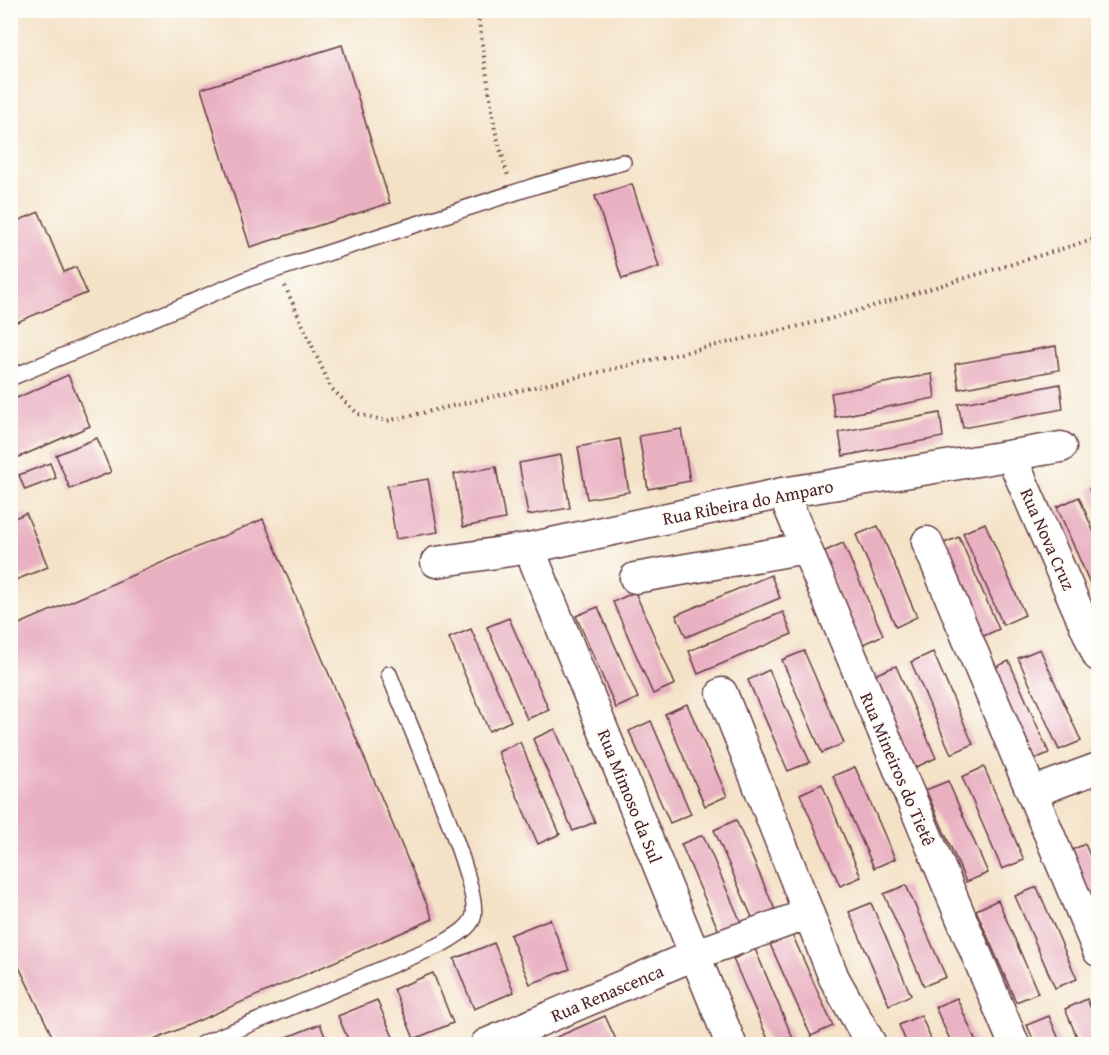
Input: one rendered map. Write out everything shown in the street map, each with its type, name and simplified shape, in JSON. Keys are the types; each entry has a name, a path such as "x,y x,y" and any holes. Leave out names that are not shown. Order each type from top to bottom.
{"street":[{"name":"Rua Ribeira do Amparo","path":"436,562 529,548 783,493 1060,447"},
{"name":"Rua Nova Cruz","path":"1011,456 1098,656"},
{"name":"Rua Mineiros do Tietê","path":"783,493 1014,1044"},
{"path":"927,542 1098,951"},
{"name":"Rua Mimoso da Sul","path":"529,548 731,1044"},
{"path":"635,578 806,548"},
{"path":"722,693 838,986 871,1044"},
{"path":"1033,792 1098,768"},
{"name":"Rua Renascenca","path":"486,1044 694,955 808,914"}],"lane":[{"path":"10,378 250,278 513,193 623,162"},
{"path":"202,1044 442,944 468,926 474,916 474,902 463,860 389,674"}],"path":[{"path":"483,10 478,16 495,130 513,193"},
{"path":"277,269 331,388 358,414 387,421 830,319 1098,238"}],"building":[{"path":"342,45 390,203 250,247 201,89"},
{"path":"632,184 659,267 622,279 595,196"},
{"path":"39,212 64,272 76,267 87,293 10,325 10,224"},
{"path":"1056,346 1059,370 959,389 955,364"},
{"path":"932,374 935,398 835,417 831,393"},
{"path":"68,375 90,426 10,461 10,401"},
{"path":"1060,384 1063,409 963,428 958,404"},
{"path":"940,413 943,437 843,456 839,432"},
{"path":"681,429 690,481 648,489 639,436"},
{"path":"97,438 111,472 70,489 56,455"},
{"path":"620,439 629,492 587,499 578,447"},
{"path":"561,455 570,508 528,515 519,463"},
{"path":"50,463 56,478 25,490 19,475"},
{"path":"496,467 505,519 463,527 454,474"},
{"path":"428,479 438,532 396,539 387,486"},
{"path":"1098,484 1098,511 1089,489"},
{"path":"1079,497 1098,542 1098,602 1057,507"},
{"path":"26,513 48,567 13,581 10,575 10,520"},
{"path":"263,519 433,919 145,1044 56,1044 10,948 10,628"},
{"path":"985,523 1025,615 1003,625 963,533"},
{"path":"878,526 917,617 896,627 856,535"},
{"path":"959,537 999,629 977,639 937,546"},
{"path":"843,543 883,635 861,645 821,553"},
{"path":"771,575 780,598 686,637 676,615"},
{"path":"635,592 675,684 653,694 613,602"},
{"path":"598,607 638,698 616,708 576,616"},
{"path":"783,612 792,634 698,674 689,651"},
{"path":"509,618 549,710 527,719 487,627"},
{"path":"471,629 511,721 489,731 449,638"},
{"path":"1040,649 1081,741 1059,750 1018,658"},
{"path":"804,651 844,743 822,753 782,660"},
{"path":"933,652 973,744 951,754 911,662"},
{"path":"1009,661 1049,753 1027,762 987,671"},
{"path":"896,666 936,758 914,768 874,675"},
{"path":"769,670 810,762 788,771 748,680"},
{"path":"687,704 727,796 705,806 665,714"},
{"path":"651,721 691,814 670,823 629,731"},
{"path":"555,729 595,822 573,831 533,739"},
{"path":"520,742 560,834 538,844 498,752"},
{"path":"855,767 895,859 874,868 833,776"},
{"path":"984,767 1024,860 1002,869 962,777"},
{"path":"948,781 988,873 966,882 926,790"},
{"path":"822,784 861,877 840,886 800,794"},
{"path":"736,820 776,912 754,922 714,830"},
{"path":"703,835 743,927 721,936 681,844"},
{"path":"1085,844 1098,874 1098,934 1063,854"},
{"path":"906,885 946,977 924,986 884,894"},
{"path":"1037,887 1077,979 1055,988 1015,896"},
{"path":"998,900 1038,993 1016,1002 976,910"},
{"path":"871,903 911,995 889,1005 849,912"},
{"path":"550,919 570,969 530,984 510,935"},
{"path":"792,934 833,1026 811,1036 770,944"},
{"path":"494,943 514,992 474,1009 454,959"},
{"path":"755,949 794,1041 787,1044 770,1044 733,959"},
{"path":"433,973 453,1023 414,1039 394,989"},
{"path":"957,998 977,1044 952,1044 935,1007"},
{"path":"1087,999 1098,1026 1098,1044 1080,1044 1065,1009"},
{"path":"377,1000 396,1044 350,1044 338,1016"},
{"path":"921,1015 933,1044 907,1044 899,1025"},
{"path":"605,1016 618,1044 541,1044"},
{"path":"1049,1016 1061,1044 1035,1044 1027,1025"},
{"path":"320,1024 328,1044 282,1044 280,1040"}]}
